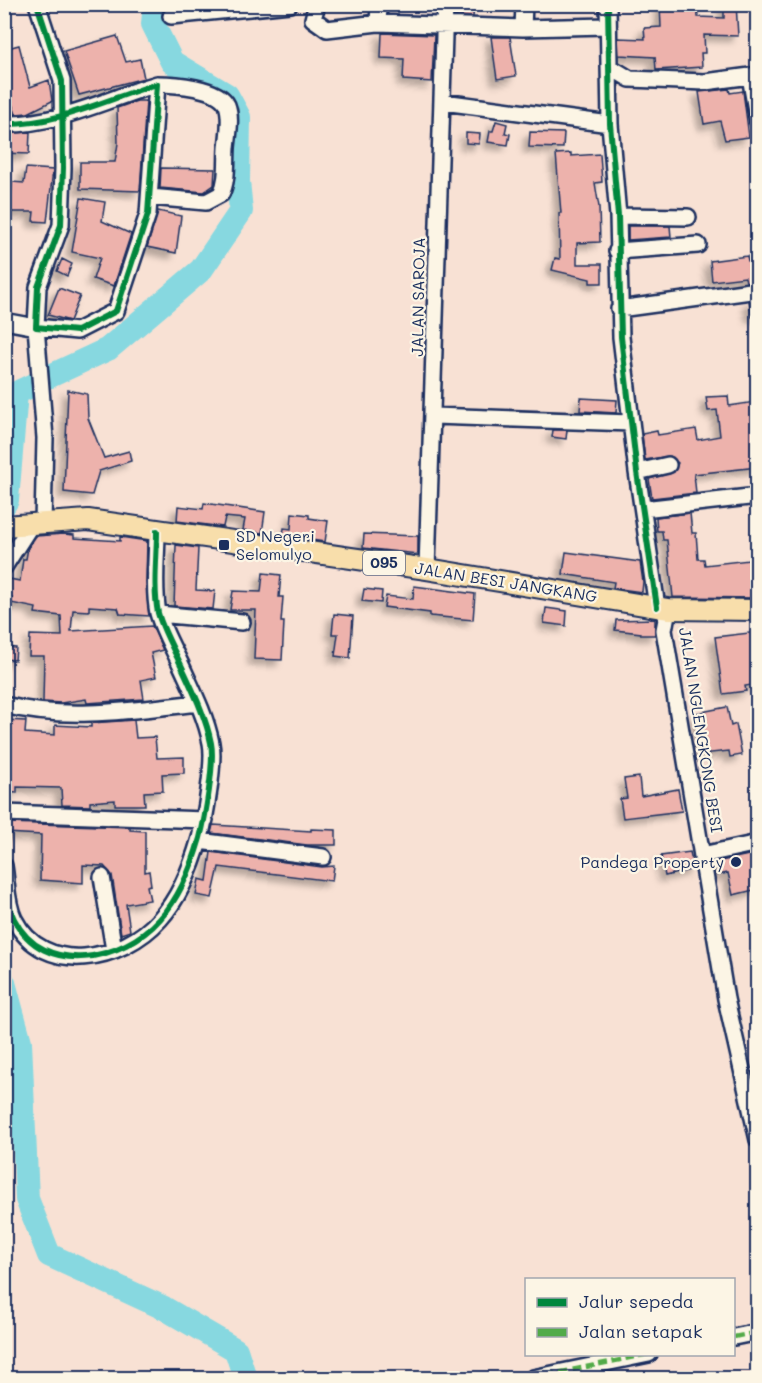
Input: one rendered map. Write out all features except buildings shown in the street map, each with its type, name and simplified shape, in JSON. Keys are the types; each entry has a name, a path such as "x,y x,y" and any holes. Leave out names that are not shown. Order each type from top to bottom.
{"main road":[{"name":"JALAN BESI JANGKANG","path":"7,525 88,520 427,569 663,608 758,610"}],"street":[{"path":"4,567 37,524 45,438 36,327 38,287 61,225 62,81 37,4"},
{"path":"171,16 290,4"},
{"path":"317,4 313,19 327,29 378,22 445,27 608,26"},
{"path":"378,22 379,4"},
{"name":"JALAN SAROJA","path":"427,569 434,416 435,259 443,102 445,4"},
{"path":"523,28 524,4"},
{"name":"JALAN NGLENGKONG BESI","path":"608,4 610,124 618,216 616,251 619,309 637,472 663,608 664,630 726,999 758,1140"},
{"path":"610,67 630,79 705,82 754,75 758,122"},
{"path":"610,103 630,79"},
{"path":"4,321 77,331 116,310 148,214 157,84"},
{"path":"4,124 25,124 62,116 157,84 172,84 206,90 226,104 228,123 226,176 221,194 206,202 150,197"},
{"path":"443,102 610,124"},
{"path":"618,216 688,217"},
{"path":"616,251 698,245"},
{"path":"619,309 758,290"},
{"path":"434,416 631,423"},
{"path":"637,472 668,465"},
{"path":"643,509 758,496"},
{"path":"4,866 9,905 15,920 29,939 48,954 58,956 83,959 114,950 139,939 170,908 179,894 199,842 204,820 212,745 198,704 159,614 157,531"},
{"path":"159,614 242,622"},
{"path":"4,705 39,711 117,712 198,704"},
{"path":"4,813 204,820"},
{"path":"199,842 323,857"},
{"path":"702,855 758,843"},
{"path":"102,877 114,950"},
{"path":"735,1337 758,1332"},
{"path":"533,1378 639,1356"}],"waterway":[{"path":"48,377 108,349 201,270 241,211 238,181 239,117 227,95 172,62 153,24 155,4"},
{"path":"4,505 7,500 16,393 35,384"},
{"path":"4,983 20,1042 27,1199 49,1255 164,1308 236,1350 245,1378"}],"marked path":[{"path":"735,1337 758,1332"},
{"path":"533,1378 639,1356"}],"cycle path":[{"path":"4,124 24,123 43,120 63,116 157,84 148,214 116,311 77,331 36,327 38,287 61,225 63,168 62,81 37,4"},
{"path":"608,4 610,124 618,216 621,337 637,472 657,607"},
{"path":"4,866 8,900 14,919 27,938 44,950 64,956 84,957 105,953 126,945 160,919 174,901 185,881 202,829 209,790 212,752 203,714 158,613 155,582 157,531"}],"place":[{"name":"SD Negeri Selomulyo","path":"224,545"},
{"name":"Pandega Property","path":"736,862"}]}
